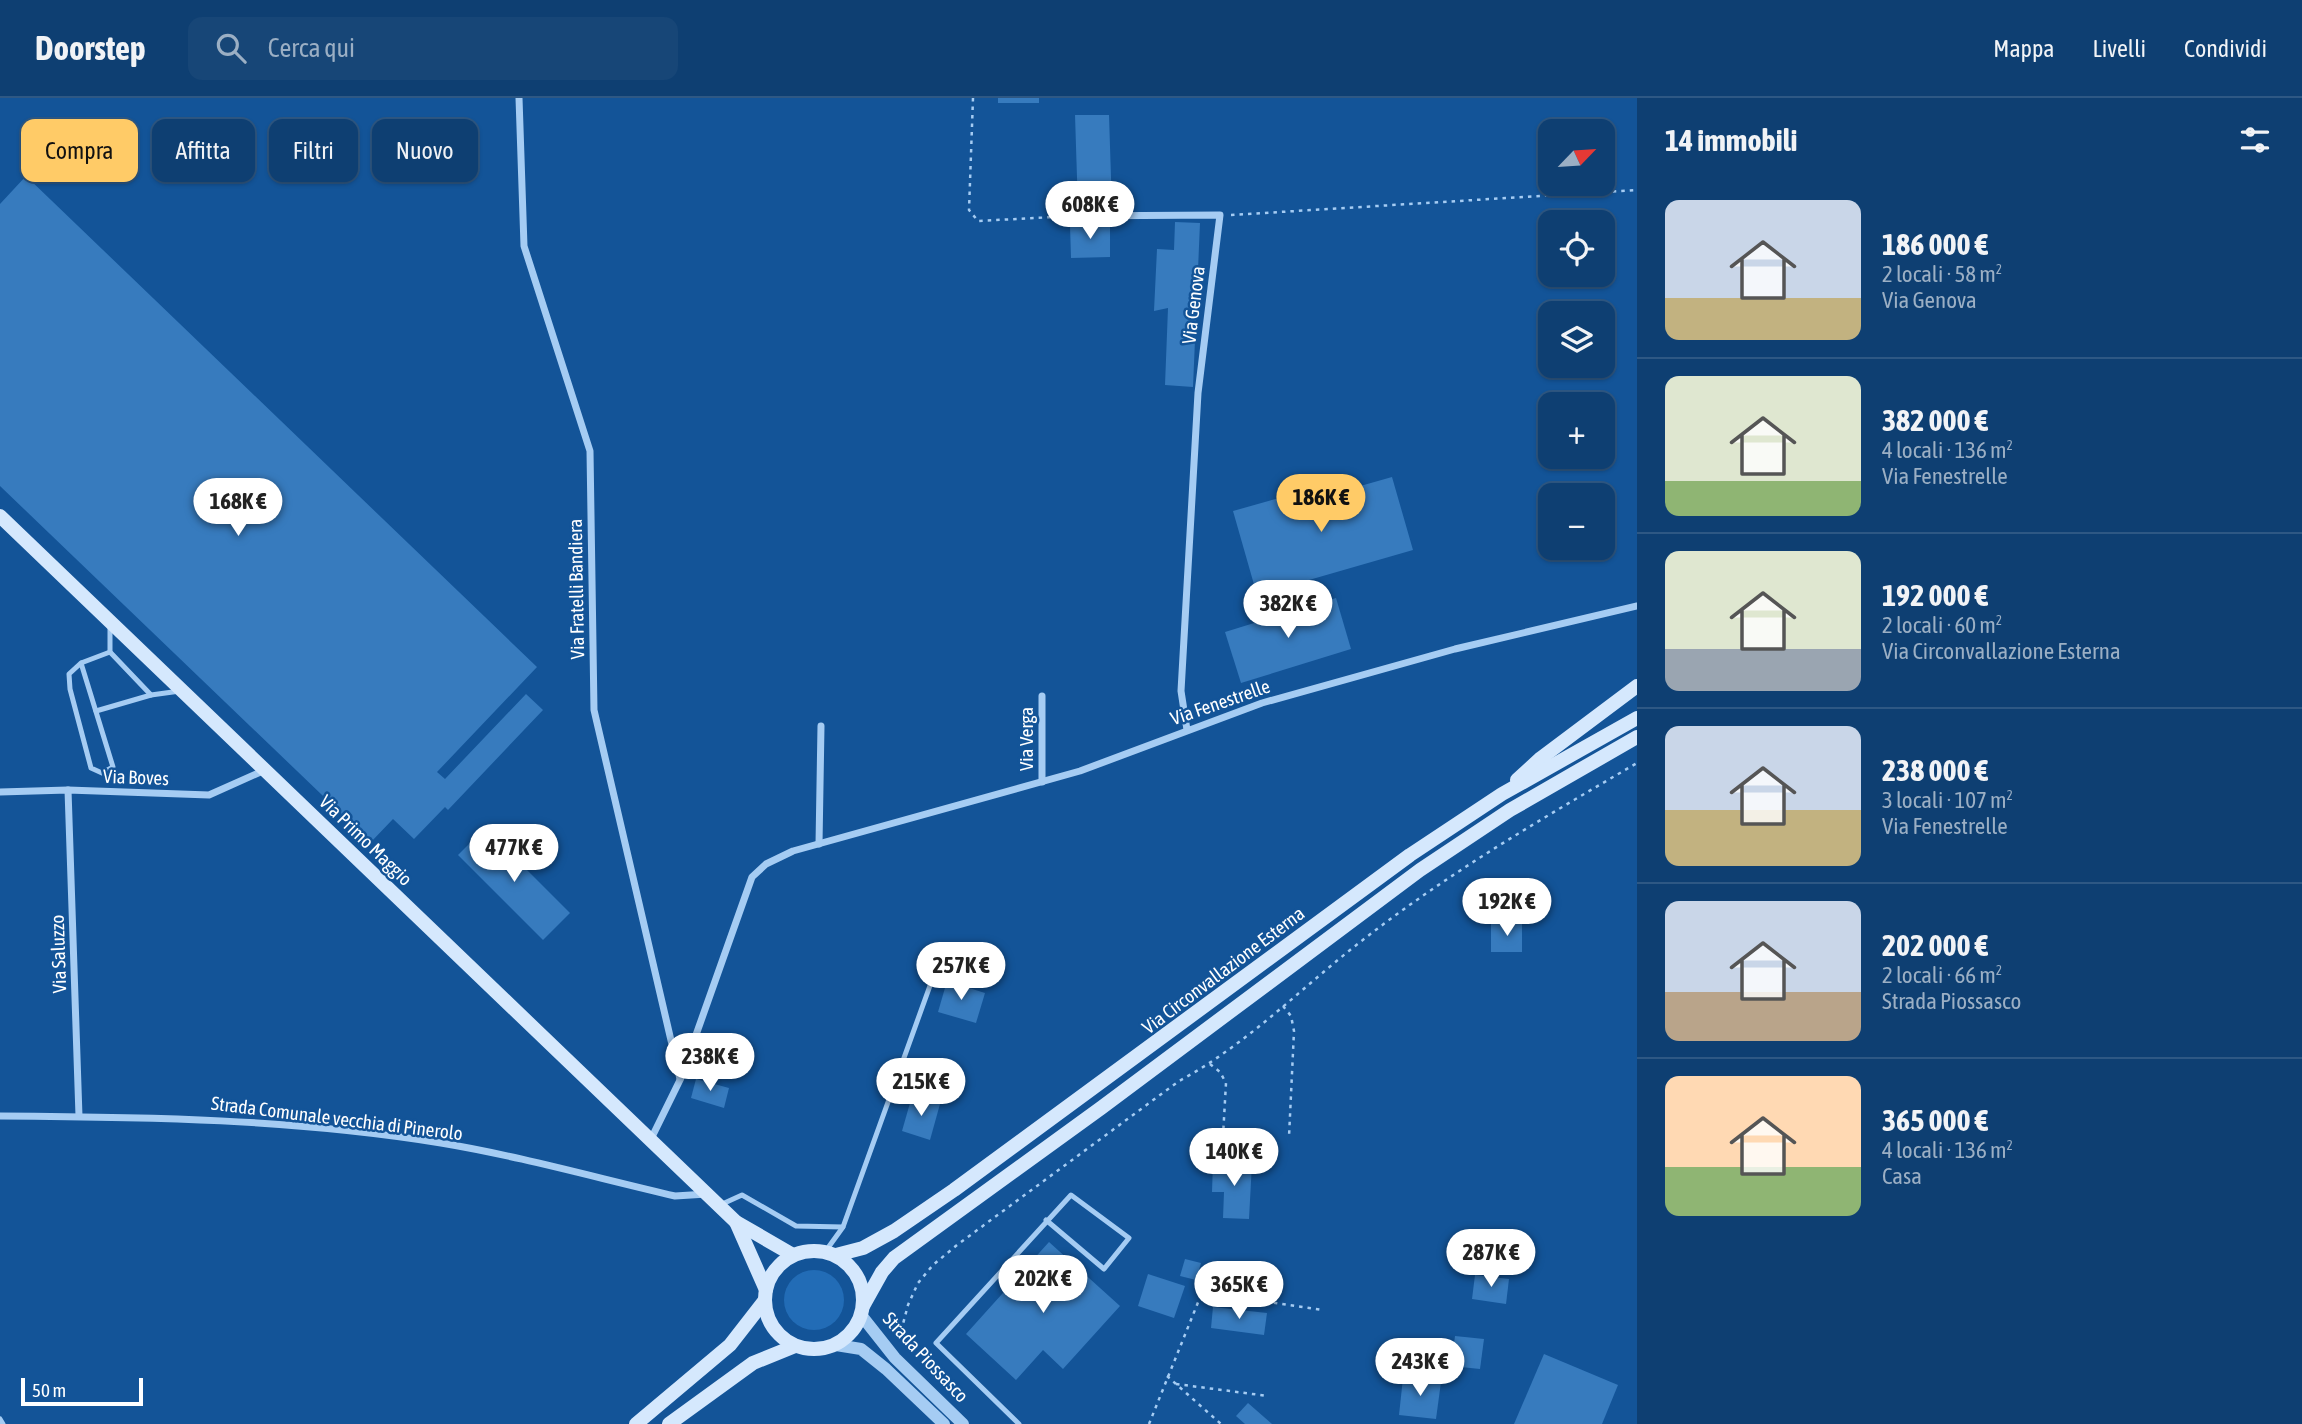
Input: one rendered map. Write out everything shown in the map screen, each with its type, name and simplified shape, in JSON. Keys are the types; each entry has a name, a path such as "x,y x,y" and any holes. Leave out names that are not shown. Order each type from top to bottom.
{"main road":[{"name":"Via Primo Maggio","path":"0,516 736,1222 793,1255"},
{"path":"1502,794 1541,758 1637,686"},
{"name":"Via Circonvallazione Esterna","path":"831,1254 863,1248 944,1197 1410,855 1502,794 1637,718"},
{"name":"Via Circonvallazione Esterna","path":"862,1311 882,1272 894,1258 1101,1108 1398,886 1510,810 1637,737"},
{"name":"Via Primo Maggio","path":"736,1222 765,1295"},
{"path":"636,1424 730,1345 765,1295 778,1266 793,1255 809,1251 831,1254 856,1274 862,1286 862,1311 850,1335 836,1345 810,1350 795,1346 780,1337 772,1326 765,1295"},
{"path":"669,1424 753,1363 795,1346"}],"street":[{"name":"Via Fratelli Bandiera","path":"519,98 524,246 590,451 594,710 680,1080"},
{"path":"1066,216 1220,215"},
{"name":"Via Genova","path":"1187,730 1181,691 1198,393 1220,215"},
{"name":"Via Fenestrelle","path":"651,1139 680,1080 752,877 766,864 793,851 1080,771 1262,703 1455,649 1637,606"},
{"name":"Via Verga","path":"1042,696 1042,782"},
{"path":"819,844 821,726"},
{"name":"Via Boves","path":"0,792 68,790 209,795 265,770"},
{"name":"Via Saluzzo","path":"68,790 79,1116"},
{"name":"Strada Comunale vecchia di Pinerolo","path":"0,1116 263,1122 442,1143 675,1196 708,1194"},
{"name":"Strada Piossasco","path":"862,1311 895,1357 963,1424"},
{"name":"Strada Piossasco","path":"836,1345 861,1349 944,1424"}],"lane":[{"path":"110,621 110,652 151,695"},
{"path":"80,663 113,767 102,773 91,768 70,689 69,674 80,663 110,652"},
{"path":"96,711 151,695 182,690"},
{"path":"831,1254 936,969"},
{"path":"719,1205 743,1195 796,1226 843,1227"},
{"path":"1019,1424 936,1343 1046,1220 1071,1195 1129,1238 1104,1269 1046,1220"},
{"path":"0,1419 3,1424"}],"path":[{"path":"973,98 969,210 978,222 1066,216"},
{"path":"1220,215 1637,190"},
{"path":"895,1357 908,1305 918,1283 933,1265 957,1245 1179,1081 1210,1064 1364,939 1465,866 1637,764"},
{"path":"1283,1006 1291,1016 1294,1031 1289,1137"},
{"path":"1210,1064 1220,1072 1226,1083 1222,1154"},
{"path":"1149,1424 1201,1295 1221,1295 1322,1310"},
{"path":"1167,1376 1221,1424"},
{"path":"1176,1384 1268,1396"}],"shaded area":[{"path":"808,1270 820,1270 839,1283 844,1300 842,1312 831,1325 820,1330 808,1330 789,1317 784,1306 784,1294 797,1275"}],"building":[{"path":"998,98 1039,98 1039,103 998,103"},
{"path":"1075,115 1109,115 1112,209 1078,209"},
{"path":"21,181 32,182 537,667 437,772 445,779 526,694 543,710 448,810 445,807 414,839 393,819 371,842 0,486 0,204"},
{"path":"1175,222 1200,223 1193,387 1165,385 1168,308 1154,311 1157,249 1174,250"},
{"path":"1110,225 1110,257 1071,258 1070,226"},
{"path":"1392,477 1413,550 1257,595 1233,511 1315,488 1318,498"},
{"path":"1336,598 1351,649 1241,683 1225,632"},
{"path":"485,828 570,913 543,940 458,855"},
{"path":"1522,923 1522,952 1491,952 1491,924"},
{"path":"947,981 985,993 976,1023 938,1012"},
{"path":"696,1079 729,1088 724,1108 691,1098"},
{"path":"912,1096 940,1104 930,1140 902,1131"},
{"path":"1213,1162 1252,1163 1249,1219 1223,1218 1224,1192 1212,1192"},
{"path":"1049,1242 1120,1306 1063,1369 1043,1350 1016,1380 966,1334"},
{"path":"1185,1259 1201,1263 1196,1280 1180,1276"},
{"path":"1148,1274 1185,1286 1174,1318 1138,1306"},
{"path":"1475,1275 1509,1279 1506,1304 1472,1299"},
{"path":"1213,1307 1267,1313 1264,1335 1211,1328"},
{"path":"1455,1336 1484,1339 1480,1369 1451,1366"},
{"path":"1544,1354 1618,1385 1602,1424 1514,1424"},
{"path":"1403,1378 1441,1382 1436,1419 1399,1415"},
{"path":"1248,1403 1272,1424 1245,1424 1236,1416"}]}
